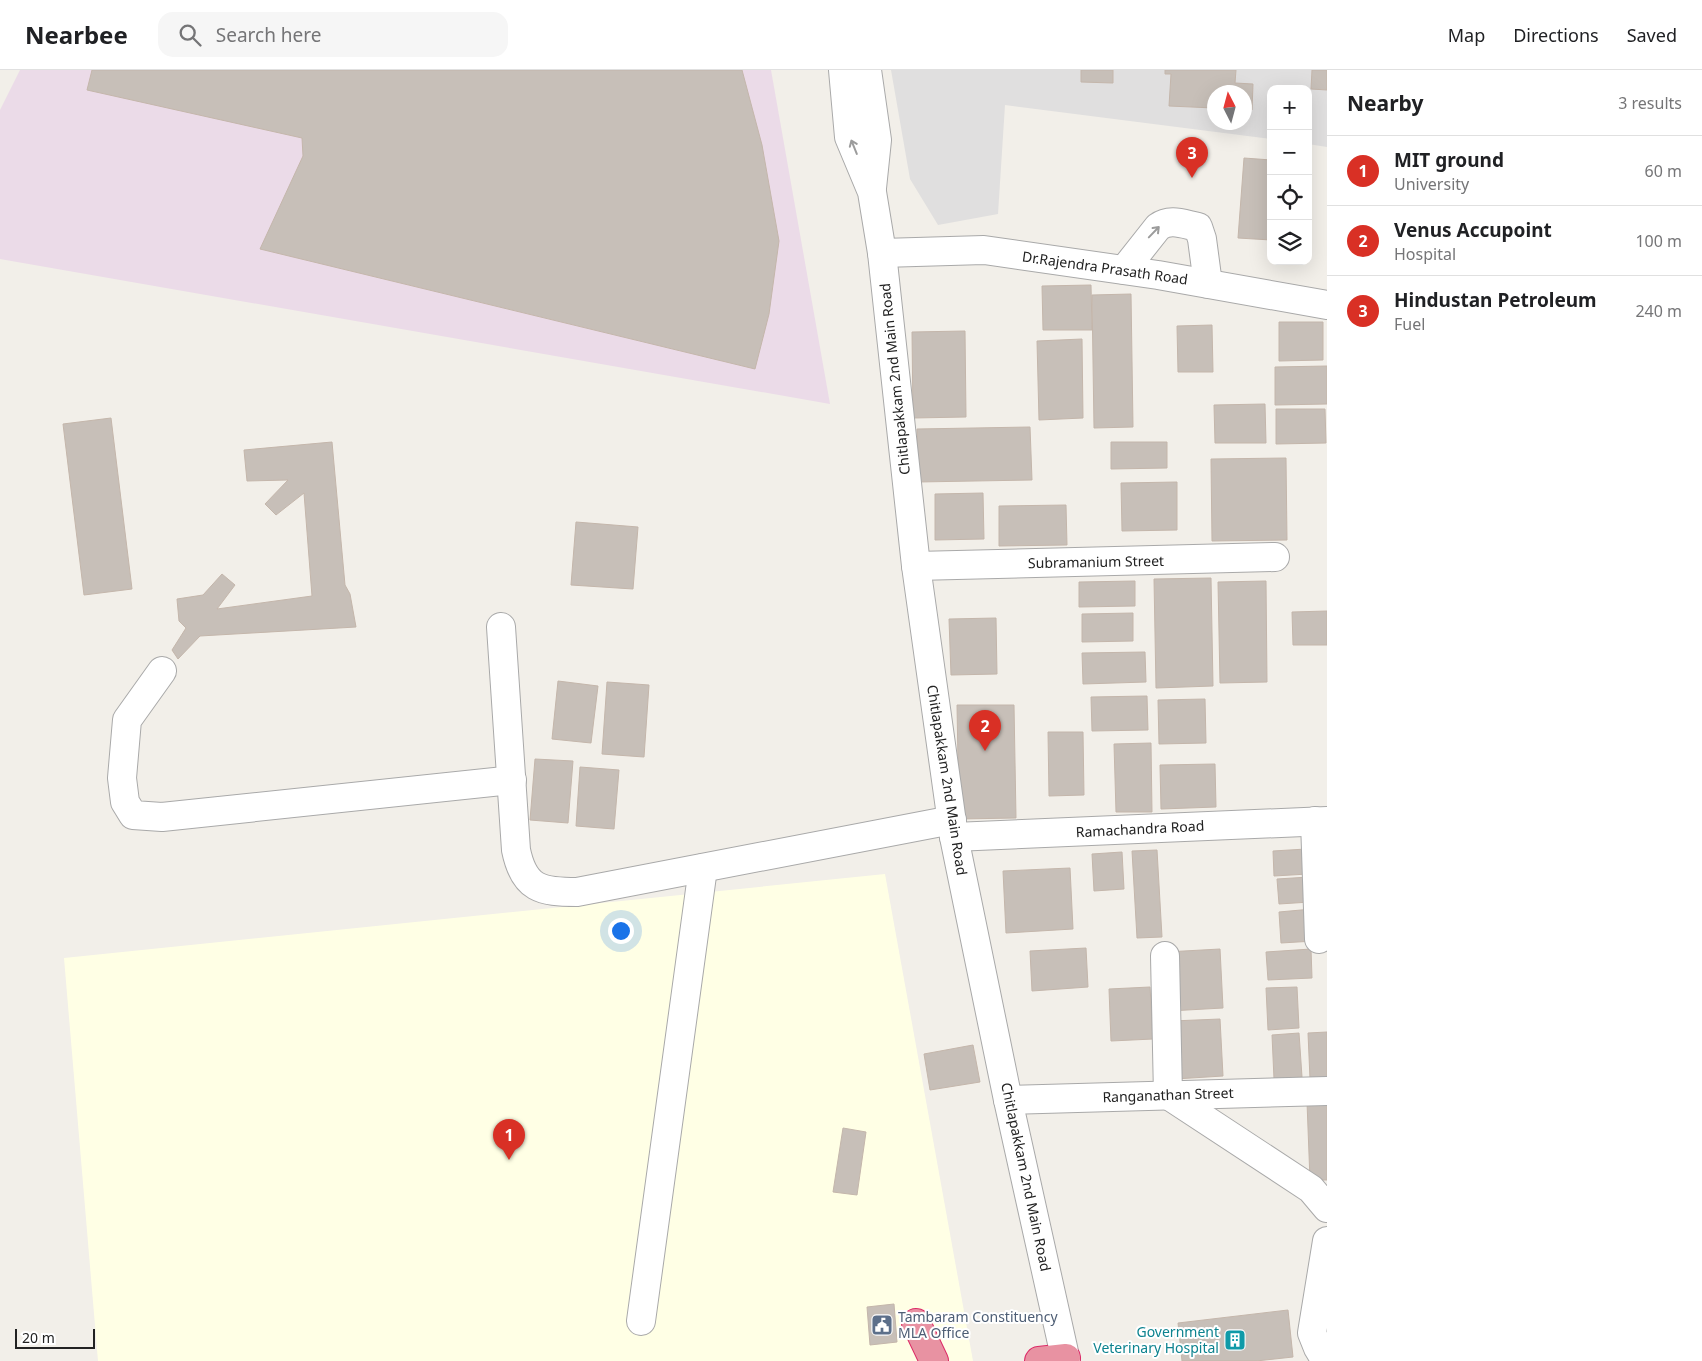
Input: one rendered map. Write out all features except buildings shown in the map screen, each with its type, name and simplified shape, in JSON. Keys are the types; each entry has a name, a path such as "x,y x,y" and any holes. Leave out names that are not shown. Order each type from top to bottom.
{"highway":[{"path":"916,1323 934,1361"},
{"path":"1039,1361 1066,1359"}],"street":[{"path":"843,70 849,137 872,192"},
{"path":"867,70 877,140 872,192"},
{"name":"Chitlapakkam 2nd Main Road","path":"872,192 882,253 916,566 953,828 1008,1100 1066,1359"},
{"path":"1124,270 1158,227 1165,222 1175,222 1198,227 1202,239 1208,284"},
{"name":"Dr.Rajendra Prasath Road","path":"882,253 984,250 1124,270 1327,305"},
{"name":"Subramanium Street","path":"916,566 1275,557"},
{"name":"Ramachandra Road","path":"501,627 516,850 520,867 531,884 552,892 577,892 703,868 953,828 1321,821"},
{"path":"162,671 127,720 122,778 125,802 133,815 162,817 512,780"},
{"path":"1319,939 1321,821"},
{"path":"641,1321 703,868"},
{"path":"1165,956 1168,1095 1311,1189 1327,1208"},
{"name":"Ranganathan Street","path":"1008,1100 1327,1091"},
{"path":"1326,1361 1312,1333 1327,1241"}],"shaded area":[{"path":"20,70 771,70 830,404 0,259 0,110"},
{"path":"891,70 1327,70 1327,147 1312,145 1312,85 1267,85 1267,138 1005,105 998,214 938,225 910,179"},
{"path":"885,874 973,1361 98,1361 64,958"}],"place":[{"name":"Hindustan Petroleum","path":"1192,178"},
{"name":"Venus Accupoint","path":"985,751"},
{"name":"MIT ground","path":"509,1160"},
{"name":"Tambaram Constituency MLA Office","path":"882,1325"},
{"name":"Government Veterinary Hospital","path":"1235,1340"}]}
